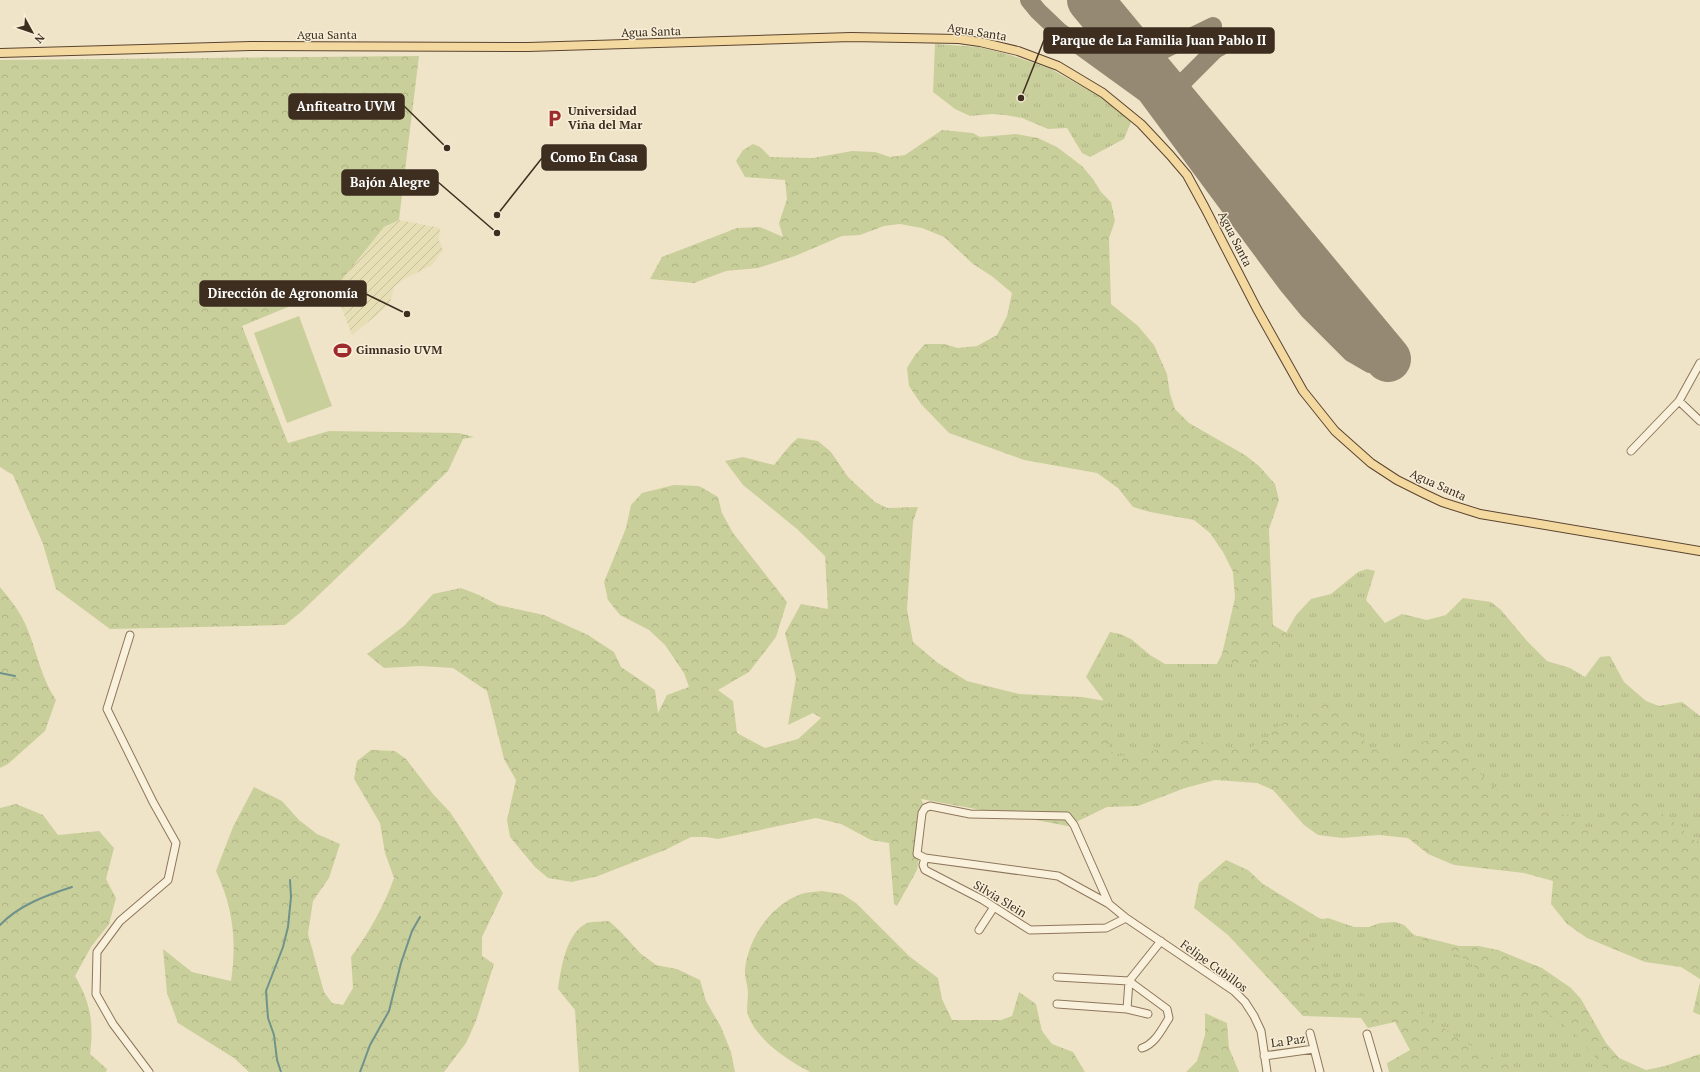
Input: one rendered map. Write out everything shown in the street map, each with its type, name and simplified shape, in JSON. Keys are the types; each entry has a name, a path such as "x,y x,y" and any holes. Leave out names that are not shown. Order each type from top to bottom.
{"main road":[{"name":"Agua Santa","path":"0,51 29,52 251,46 536,46 851,37 959,39 980,42 1018,51 1058,66 1103,93 1141,124 1170,155 1186,176 1205,208 1257,310 1303,391 1335,431 1371,463 1397,480 1461,509 1480,514 1700,551"}],"street":[{"path":"1631,450 1679,401 1700,363"},
{"path":"1679,401 1700,421"},
{"path":"130,635 107,709 153,802 176,843 168,880 120,921 97,952 96,994 113,1024 149,1072"},
{"path":"925,858 917,854 922,813 925,808 930,806 970,814 1067,816 1074,825 1109,904"},
{"name":"Felipe Cubillos","path":"925,858 1058,876 1109,904 1126,918 1234,991 1245,1002 1261,1031 1266,1072"},
{"name":"Silvia Slein","path":"925,858 923,865 925,870 994,907 1030,930 1106,928 1126,918"},
{"path":"979,930 994,907"},
{"path":"1127,1009 1130,981 1161,941"},
{"path":"1057,977 1130,981 1167,1009 1169,1018 1159,1034 1149,1046 1142,1048"},
{"path":"1057,1004 1127,1009 1148,1014"},
{"name":"La Paz","path":"1310,1033 1320,1072"},
{"path":"1367,1034 1378,1072"},
{"name":"La Paz","path":"1264,1056 1314,1049"}],"shaded area":[{"path":"399,220 440,228 439,240 443,250 432,265 404,279 394,287 390,303 352,335 333,286 340,282 384,227"}],"green space":[{"path":"935,44 979,47 1007,54 1049,68 1113,104 1131,122 1124,139 1090,157 1082,153 1067,128 1048,129 1022,118 1005,115 992,114 970,116 955,109 933,92"},
{"path":"419,56 399,220 384,227 340,282 310,298 242,326 288,443 329,431 459,433 474,437 463,439 448,471 301,612 285,625 110,629 56,589 43,544 13,475 0,467 0,60"},
{"path":"942,130 973,133 980,137 1016,134 1038,138 1057,147 1082,166 1093,179 1101,192 1111,202 1115,221 1109,238 1111,304 1138,326 1154,345 1167,374 1170,394 1175,409 1189,423 1245,455 1259,466 1275,484 1279,500 1269,529 1273,625 1319,652 1700,775 1700,979 1681,967 1645,962 1587,938 1567,924 1551,904 1553,881 1524,873 1454,865 1428,854 1408,838 1379,835 1342,838 1318,835 1304,825 1273,790 1257,783 1215,780 1185,788 1138,806 1107,807 1068,826 921,799 926,810 917,870 897,906 894,904 889,843 871,840 841,824 816,818 718,839 691,837 665,850 598,876 572,882 548,878 535,867 510,837 507,820 516,780 504,759 487,691 453,668 420,666 384,668 367,654 404,626 433,594 461,588 498,605 544,615 588,635 614,652 621,667 655,690 658,713 667,695 689,687 684,673 665,645 649,630 620,615 608,600 604,582 626,528 631,505 642,493 674,485 699,486 718,497 722,513 733,533 787,602 776,637 749,672 718,690 733,701 737,733 765,748 798,739 821,718 813,713 788,725 796,678 785,633 801,604 828,609 825,556 797,529 743,485 725,461 743,457 774,465 791,444 798,438 818,441 831,452 848,477 875,502 887,508 918,507 913,522 907,609 913,642 938,663 967,681 1019,694 1082,697 1105,701 1213,672 1222,654 1235,598 1233,572 1223,552 1210,533 1194,520 1150,512 1133,507 1118,488 1097,473 1024,460 949,433 921,404 909,386 907,368 915,355 925,344 944,344 958,348 977,346 997,335 1007,316 1012,293 993,277 973,264 944,237 922,228 900,224 884,226 860,235 842,236 795,256 758,268 726,271 694,283 650,279 662,257 737,228 760,227 783,237 779,223 787,199 785,180 745,177 736,161 743,150 753,144 760,147 770,157 813,158 852,151 875,152 890,157 905,155"},
{"path":"299,316 332,406 287,423 254,333"},
{"path":"1367,569 1375,571 1366,600 1385,623 1402,614 1427,620 1446,615 1463,598 1491,602 1501,610 1527,641 1547,661 1570,668 1585,677 1600,657 1610,656 1624,682 1646,701 1659,706 1682,702 1700,716 1700,841 1695,841 1658,811 1640,802 1631,800 1610,822 1590,831 1582,830 1568,815 1542,812 1489,784 1455,744 1436,738 1415,744 1398,753 1382,753 1368,746 1349,721 1331,705 1318,702 1280,725 1266,739 1249,748 1223,747 1191,739 1146,753 1118,756 1109,750 1110,719 1102,698 1086,677 1110,632 1120,634 1131,639 1150,655 1165,664 1255,664 1273,656 1296,615 1311,599 1331,594 1358,572"},
{"path":"0,587 25,622 43,674 56,700 45,731 8,764 0,768"},
{"path":"371,750 395,751 406,759 433,794 450,812 503,893 482,937 482,956 494,964 476,1021 466,1043 444,1072 249,1072 234,1058 178,1023 167,993 163,949 192,972 231,981 234,952 232,924 230,911 216,871 233,827 254,787 282,801 299,820 317,834 340,844 329,878 313,901 308,934 324,992 332,1003 343,1005 353,988 351,957 376,919 394,878 385,853 380,823 354,779 357,761"},
{"path":"16,804 43,815 58,835 99,831 114,848 106,879 116,898 109,924 91,947 75,976 85,995 90,1014 92,1033 90,1054 107,1069 106,1072 0,1072 0,808"},
{"path":"1226,860 1248,870 1263,884 1337,929 1388,936 1419,936 1459,946 1479,946 1498,950 1542,968 1571,988 1581,999 1606,1043 1619,1058 1646,1070 1665,1066 1700,1054 1700,1072 1389,1072 1387,1063 1410,1050 1395,1022 1368,1028 1361,1018 1303,1016 1228,935 1194,908 1199,883"},
{"path":"822,891 842,894 856,903 909,956 938,978 942,999 952,1020 1001,1020 1012,1016 1019,992 1036,1004 1042,1031 1052,1044 1073,1052 1085,1072 810,1072 792,1062 758,1033 747,1013 748,990 745,969 747,957 756,934 780,906 801,894"},
{"path":"1313,917 1323,919 1328,918 1354,927 1369,927 1380,923 1395,922 1404,925 1413,934 1431,944 1461,956 1476,968 1494,979 1533,1010 1552,1016 1575,1034 1608,1072 1519,1072 1510,1065 1497,1062 1490,1055 1458,1039 1415,1006 1393,997 1352,995 1335,982 1321,965 1306,929 1308,921"},
{"path":"609,921 640,953 656,965 677,969 700,980 706,1001 721,1027 731,1052 735,1072 579,1072 575,1010 558,989 561,971 569,943 580,928 589,922"},
{"path":"1700,982 1700,1015 1693,1012"},
{"path":"1205,1013 1227,1023 1229,1048 1239,1072 1186,1072 1197,1061 1205,1035"}],"waterway":[{"path":"0,673 15,676"},
{"path":"281,1072 277,1060 274,1035 268,1018 266,991 283,947 288,927 291,897 290,880"},
{"path":"0,925 25,906 43,897 72,887"},
{"path":"360,1072 370,1045 389,1011 401,963 412,931 420,917"}],"taxiway":[{"path":"1029,0 1059,31 1146,94 1286,283 1309,311 1351,353 1370,364 1388,359"},
{"path":"1141,61 1213,26"},
{"path":"1169,96 1215,50 1224,45"}],"runway":[{"path":"1090,0 1388,359"}],"place":[{"name":"Parque de La Familia Juan Pablo II","path":"1021,98"},
{"name":"Universidad Viña del Mar","path":"555,118"},
{"name":"Anfiteatro UVM","path":"447,148"},
{"name":"Como En Casa","path":"497,215"},
{"name":"Bajón Alegre","path":"497,233"},
{"name":"Dirección de Agronomía","path":"407,314"},
{"name":"Gimnasio UVM","path":"343,350"}]}
